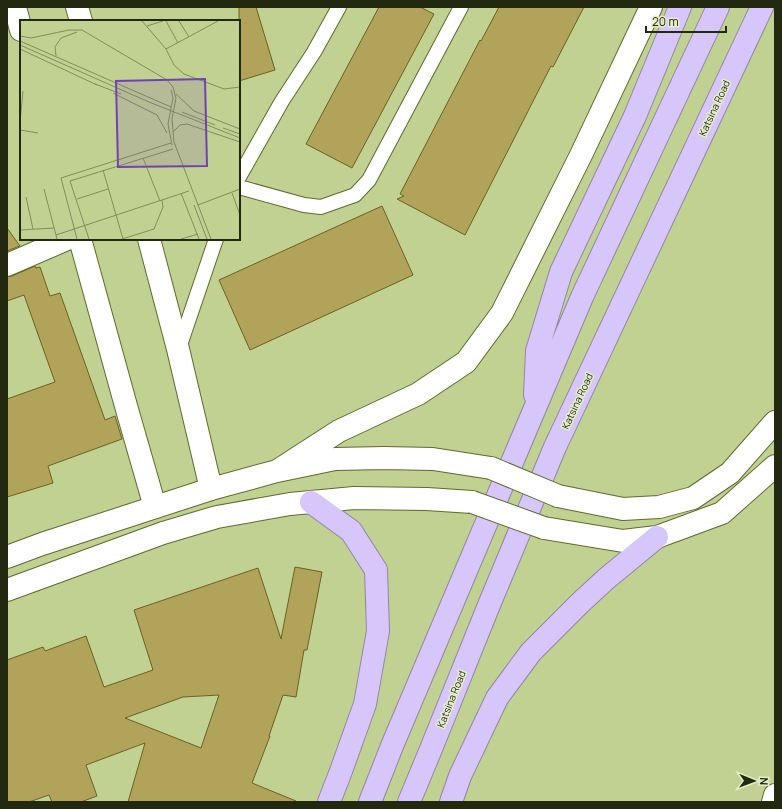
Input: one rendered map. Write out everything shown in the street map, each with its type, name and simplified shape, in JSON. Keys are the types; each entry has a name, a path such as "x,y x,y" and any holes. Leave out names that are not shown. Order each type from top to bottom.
{"highway":[{"path":"534,410 537,352 562,272 635,116 680,7"},
{"path":"370,802 392,746 582,297 718,7"},
{"name":"Katsina Road","path":"408,802 555,447 762,7"},
{"path":"311,502 351,531 376,570 378,632 365,704 329,802"},
{"path":"451,802 460,776 497,698 531,652 606,579 657,537"}],"main road":[{"path":"14,7 20,27"},
{"path":"77,7 81,20"},
{"path":"277,471 338,431 418,394 466,362 502,313 581,156 651,7"},
{"path":"7,265 65,240"},
{"path":"80,240 155,507"},
{"path":"149,240 178,349 211,489"},
{"path":"7,557 42,544 211,489 277,471 334,459 433,459 491,468 558,496 623,508 659,507 694,498 730,473 775,422"},
{"path":"7,590 163,533 217,517 290,504 354,498 427,499 472,502 544,528 623,541 657,537 722,513 775,466"},
{"path":"773,802 775,795"}],"lane":[{"path":"240,175 282,101 314,52 339,7"},
{"path":"240,187 304,205 321,207 355,194 369,180 461,7"},
{"path":"178,349 216,240"}],"building":[{"path":"239,7 256,7 275,70 240,81"},
{"path":"379,7 420,7 434,14 352,168 306,144"},
{"path":"499,7 584,7 553,67 551,66 465,235 397,199 404,196 400,194 480,40 481,41"},
{"path":"382,206 413,275 250,350 219,280"},
{"path":"7,228 20,246 7,251"},
{"path":"35,266 36,268 40,267 50,296 60,293 105,420 115,416 122,439 48,466 53,483 7,497 7,399 55,382 24,295 7,301 7,277"},
{"path":"295,567 322,572 307,650 304,650 296,697 283,695 270,736 252,783 296,802 128,802 145,743 86,765 97,796 81,802 52,802 49,795 29,802 7,802 7,660 43,647 45,651 86,636 104,687 153,670 134,610 258,568 281,639","holes":["219,695 201,748 125,718 183,697"]}]}
